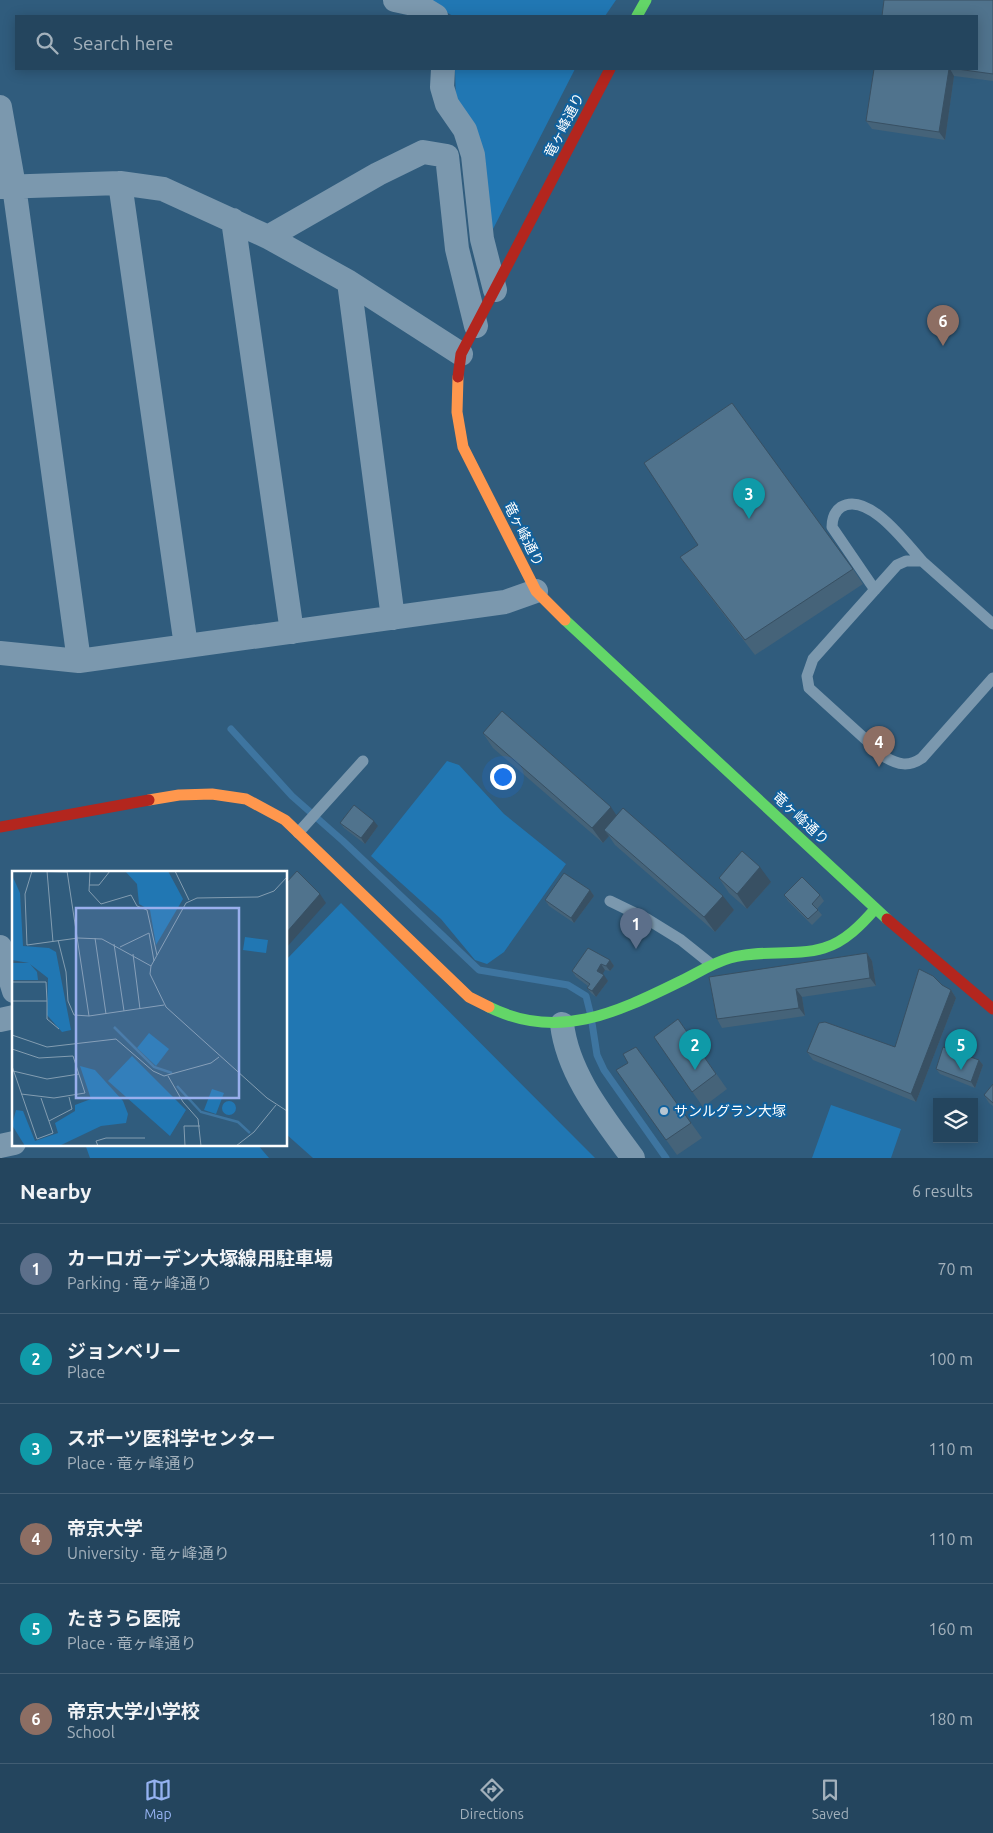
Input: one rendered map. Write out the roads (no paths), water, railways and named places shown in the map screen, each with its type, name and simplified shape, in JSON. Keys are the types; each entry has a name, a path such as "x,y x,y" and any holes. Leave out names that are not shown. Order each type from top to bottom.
{"street":[{"path":"395,0 418,5 434,15"},
{"path":"638,15 646,0"},
{"path":"443,70 442,87 447,104 465,130 472,155 482,238 495,290"},
{"name":"竜ヶ峰通り","path":"609,70 461,354 455,401 457,426 463,447 536,591 550,607 875,909 993,1009"},
{"path":"0,108 7,186 79,661"},
{"path":"268,237 378,174 423,152 447,156 457,249 476,326"},
{"path":"7,186 120,183 163,190 268,237 349,282 461,354"},
{"path":"120,183 186,646"},
{"path":"233,220 292,632"},
{"path":"349,282 393,618"},
{"path":"0,653 79,661 505,602 536,591"},
{"path":"0,827 156,798 212,794 246,799 285,820 469,997 504,1015 539,1023 570,1023 605,1016 730,958 752,954 824,948 838,942 863,924 875,909"},
{"path":"0,947 12,985"},
{"path":"570,1023 572,1061 594,1103 633,1158"}],"lane":[{"path":"875,590 832,527 835,514 840,508 849,504 867,506 896,532 922,561 993,624"},
{"path":"922,561 906,560 897,565 813,659 807,676 809,688 885,757 899,764 908,764 922,758 993,678"},
{"path":"298,833 363,761"},
{"path":"610,901 647,919 681,940 713,965"}],"waterway":[{"path":"231,729 292,796 343,841 479,970 568,985 586,996 590,1012"},
{"path":"592,1023 597,1055 604,1070 666,1158"}],"place":[{"name":"帝京大学小学校","path":"943,346"},
{"name":"スポーツ医科学センター","path":"749,519"},
{"name":"帝京大学","path":"879,767"},
{"name":"カーロガーデン大塚線用駐車場","path":"636,949"},
{"name":"ジョンベリー","path":"695,1070"},
{"name":"たきうら医院","path":"961,1070"},
{"name":"サンルグラン大塚","path":"664,1111"}]}
